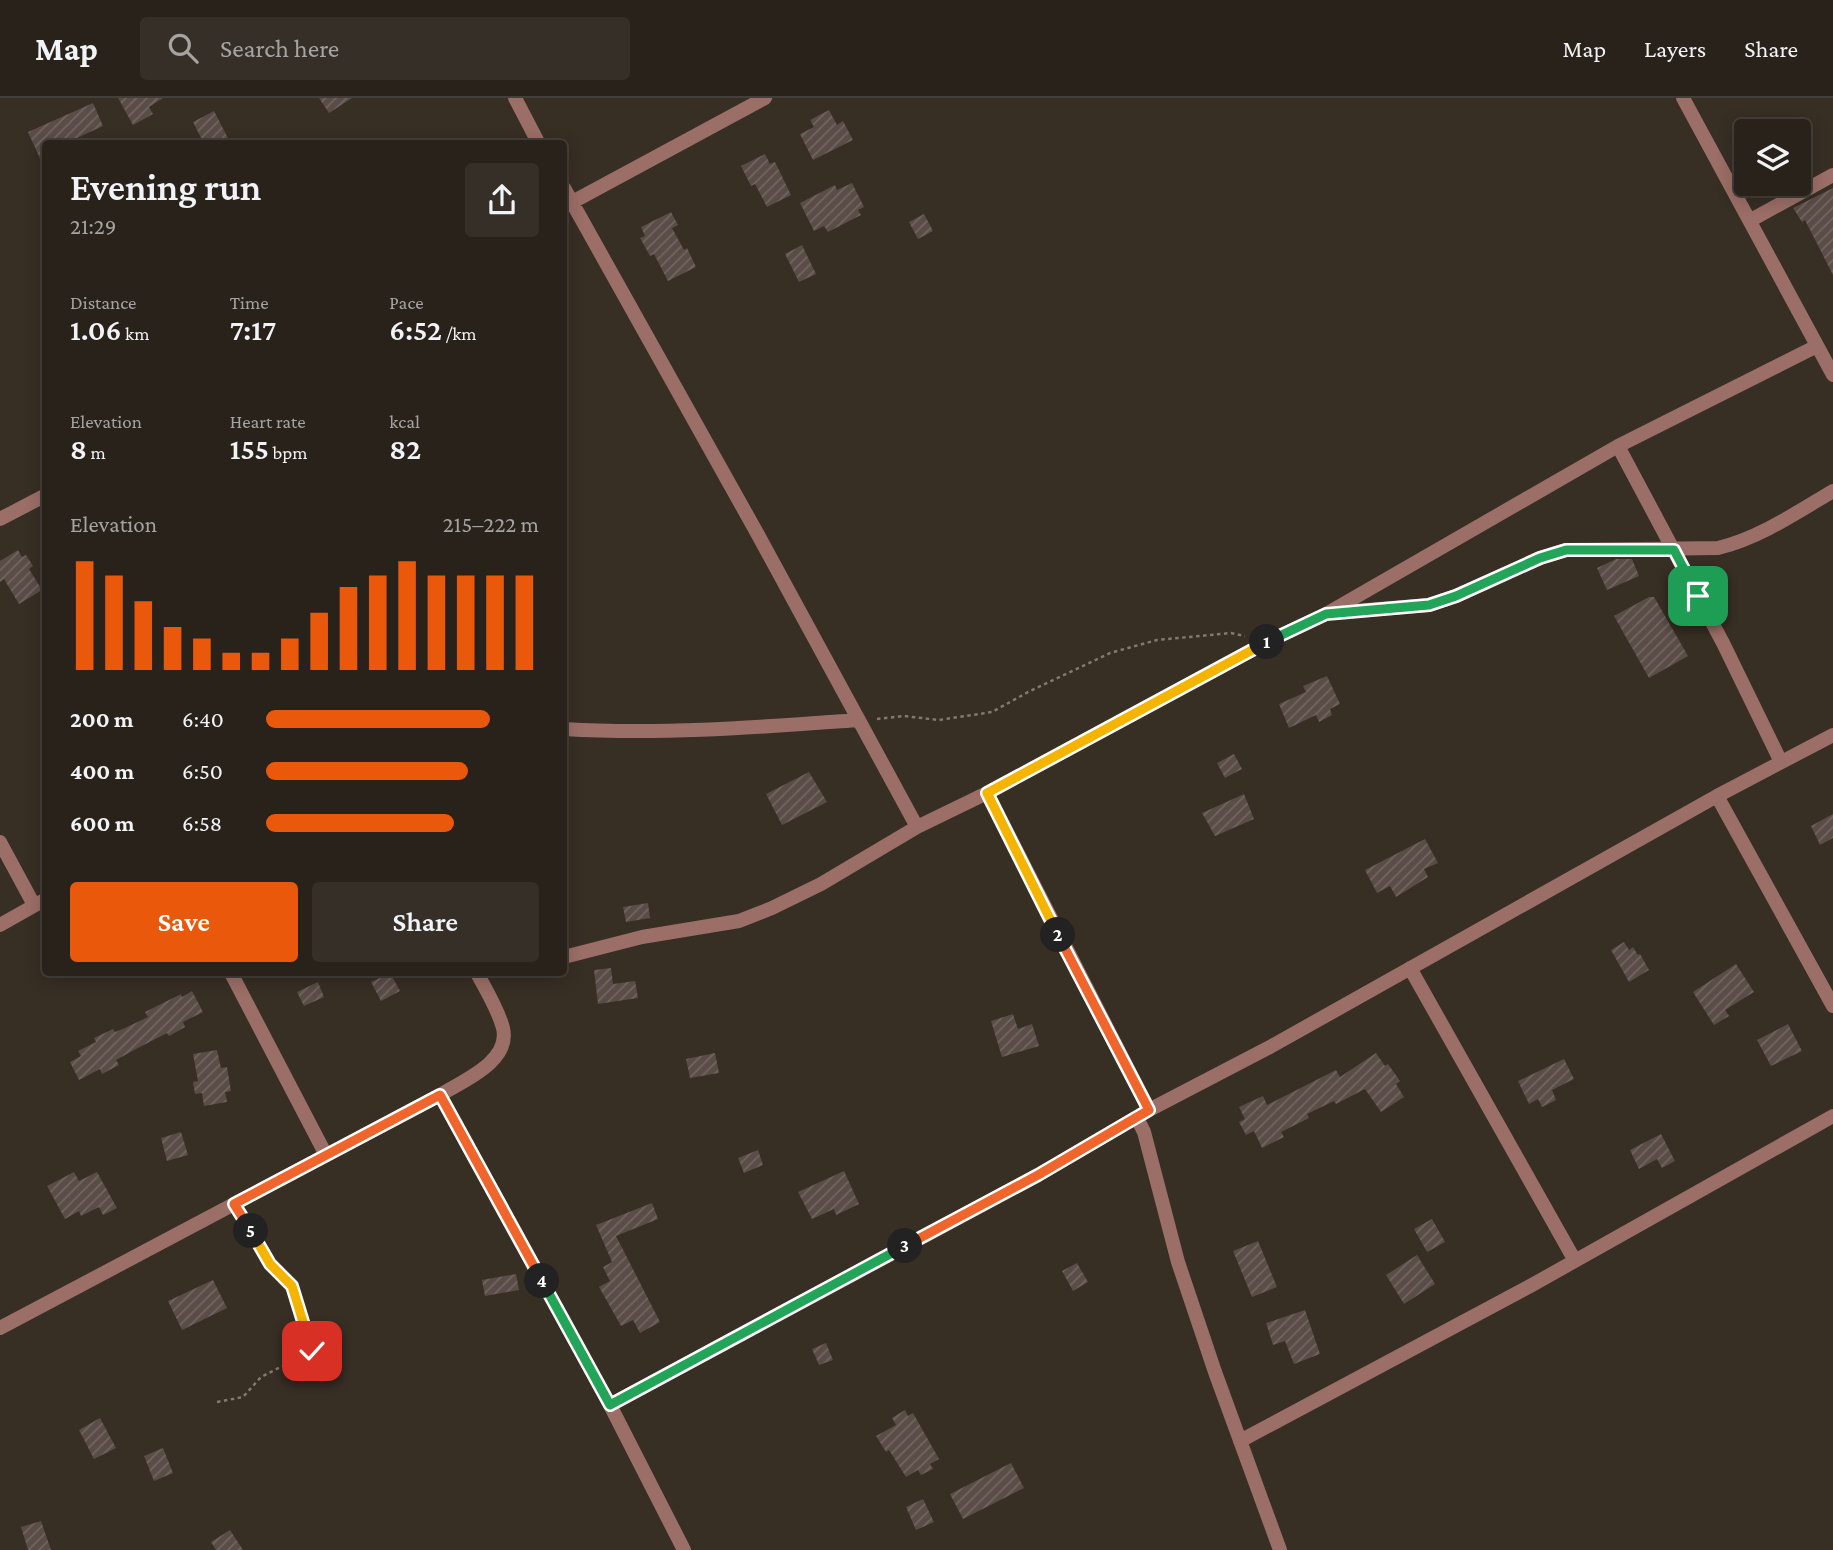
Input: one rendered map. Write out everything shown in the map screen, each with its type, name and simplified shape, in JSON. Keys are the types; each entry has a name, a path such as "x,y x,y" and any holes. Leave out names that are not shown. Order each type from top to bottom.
{"street":[{"path":"515,98 538,140"},
{"path":"765,98 567,204 917,827"},
{"path":"1683,98 1833,375"},
{"path":"1751,220 1833,175"},
{"path":"567,956 642,937 739,921 772,908 821,884 917,827 987,793 1269,641 1326,614 1618,446 1817,346"},
{"path":"1618,446 1723,643 1781,762"},
{"path":"1326,614 1429,605 1456,596 1540,558 1566,550 1718,548 1737,543 1784,520 1833,491"},
{"path":"0,519 42,497"},
{"path":"567,729 643,731 859,720"},
{"path":"610,1405 1038,1175 1717,796 1833,735"},
{"path":"987,793 1143,1114 1144,1132 1178,1262 1280,1550"},
{"path":"1717,796 1833,1006"},
{"path":"0,842 40,902 0,925"},
{"path":"1410,968 1574,1259"},
{"path":"233,976 326,1155"},
{"path":"0,1327 440,1095 488,1064 499,1051 504,1038 502,1026 480,976"},
{"path":"440,1095 610,1405 684,1550"},
{"path":"1240,1441 1520,1291 1833,1116"}],"path":[{"path":"859,720 904,716 939,720 992,712 1110,653 1157,640 1231,633 1269,641"},
{"path":"217,1402 243,1397 261,1377 312,1351 292,1286 270,1264 234,1204"}],"building":[{"path":"118,98 163,98 149,107 153,114 133,125"},
{"path":"319,98 352,98 329,113"},
{"path":"93,103 103,126 73,140 42,140 42,163 28,132"},
{"path":"829,110 837,125 843,121 853,140 813,160 800,134 814,127 810,120"},
{"path":"214,111 229,140 202,140 193,122"},
{"path":"765,154 770,164 775,162 791,195 767,207 755,184 751,186 741,166"},
{"path":"852,183 864,207 858,210 861,215 828,232 824,226 814,231 800,203 835,185 837,190"},
{"path":"1833,188 1833,275 1805,220 1802,222 1793,208"},
{"path":"671,212 678,225 672,228 684,250 687,248 696,267 668,281 654,254 650,256 640,238 645,236 641,227"},
{"path":"924,214 933,231 918,239 909,222"},
{"path":"802,245 816,274 799,282 785,254"},
{"path":"18,550 22,557 26,555 33,566 29,569 42,590 19,604 4,579 0,582 0,561"},
{"path":"1616,559 1632,559 1639,576 1607,590 1597,568"},
{"path":"1649,597 1654,597 1688,656 1649,678 1614,616"},
{"path":"1327,676 1340,704 1330,709 1332,715 1319,722 1316,715 1289,728 1279,704 1306,692 1303,686"},
{"path":"1234,754 1242,769 1225,778 1217,763"},
{"path":"809,772 827,802 782,825 766,794"},
{"path":"1244,794 1254,819 1215,836 1202,813"},
{"path":"1833,814 1833,838 1820,845 1811,826"},
{"path":"1425,839 1438,863 1424,869 1428,877 1396,897 1390,886 1377,893 1365,870"},
{"path":"648,903 650,918 626,922 623,907"},
{"path":"1624,942 1629,950 1633,947 1638,955 1640,954 1649,970 1629,982 1611,950"},
{"path":"1736,964 1754,992 1725,1010 1729,1016 1714,1025 1693,992"},
{"path":"611,968 613,984 635,981 638,998 598,1004 594,970"},
{"path":"384,976 392,976 400,991 381,1001 371,982"},
{"path":"318,982 324,997 304,1006 297,992"},
{"path":"192,991 203,1012 183,1022 185,1027 169,1036 167,1033 116,1060 119,1065 102,1074 100,1069 79,1080 70,1062 81,1056 78,1051 96,1042 94,1038 148,1017 145,1012"},
{"path":"1013,1014 1018,1029 1032,1024 1039,1046 1002,1057 991,1021"},
{"path":"1788,1024 1802,1051 1771,1066 1757,1040"},
{"path":"217,1050 221,1068 227,1067 231,1091 225,1092 227,1102 204,1106 202,1093 195,1094 193,1082 198,1081 193,1054"},
{"path":"715,1053 719,1073 690,1078 686,1059"},
{"path":"1376,1053 1400,1081 1396,1084 1404,1097 1381,1112 1365,1089 1336,1104 1334,1101 1307,1114 1309,1118 1281,1132 1284,1137 1262,1148 1254,1131 1246,1135 1239,1122 1245,1119 1239,1107 1263,1096 1267,1105 1336,1070 1340,1077"},
{"path":"1564,1059 1574,1079 1552,1090 1556,1100 1542,1107 1538,1099 1529,1104 1518,1081"},
{"path":"181,1132 188,1155 167,1161 161,1138"},
{"path":"1661,1134 1675,1161 1662,1168 1657,1159 1639,1169 1630,1150"},
{"path":"758,1150 763,1165 744,1173 738,1158"},
{"path":"844,1171 859,1204 836,1215 834,1209 812,1219 798,1192"},
{"path":"74,1172 79,1181 97,1172 117,1208 103,1215 99,1207 81,1216 79,1211 65,1219 47,1186"},
{"path":"652,1203 658,1219 616,1236 660,1322 640,1333 633,1320 621,1326 599,1287 610,1281 603,1267 612,1262 596,1225"},
{"path":"1432,1219 1445,1242 1427,1252 1414,1229"},
{"path":"1258,1241 1277,1287 1252,1297 1233,1251"},
{"path":"1417,1255 1435,1284 1404,1304 1386,1275"},
{"path":"1077,1263 1088,1282 1073,1291 1062,1271"},
{"path":"516,1274 519,1290 485,1296 482,1280"},
{"path":"213,1280 227,1308 182,1330 168,1301"},
{"path":"1305,1310 1320,1354 1294,1364 1285,1341 1273,1345 1266,1323"},
{"path":"826,1343 833,1360 819,1365 812,1349"},
{"path":"905,1410 908,1416 913,1413 939,1459 930,1464 933,1469 921,1475 918,1470 906,1477 889,1450 886,1452 876,1436 896,1425 892,1418"},
{"path":"100,1418 116,1448 94,1459 79,1430"},
{"path":"163,1448 173,1473 154,1481 144,1456"},
{"path":"1011,1463 1024,1488 963,1519 950,1494"},
{"path":"923,1499 934,1522 916,1530 906,1507"},
{"path":"41,1521 51,1550 28,1550 21,1527"},
{"path":"230,1530 243,1550 216,1550 211,1542"}],"route":[{"path":"312,1351 292,1286 270,1264 234,1204 440,1095 610,1405 1038,1175 1149,1110 987,793 1269,641 1326,614 1429,605 1456,596 1540,558 1566,550 1599,548 1674,550 1698,596"}]}
